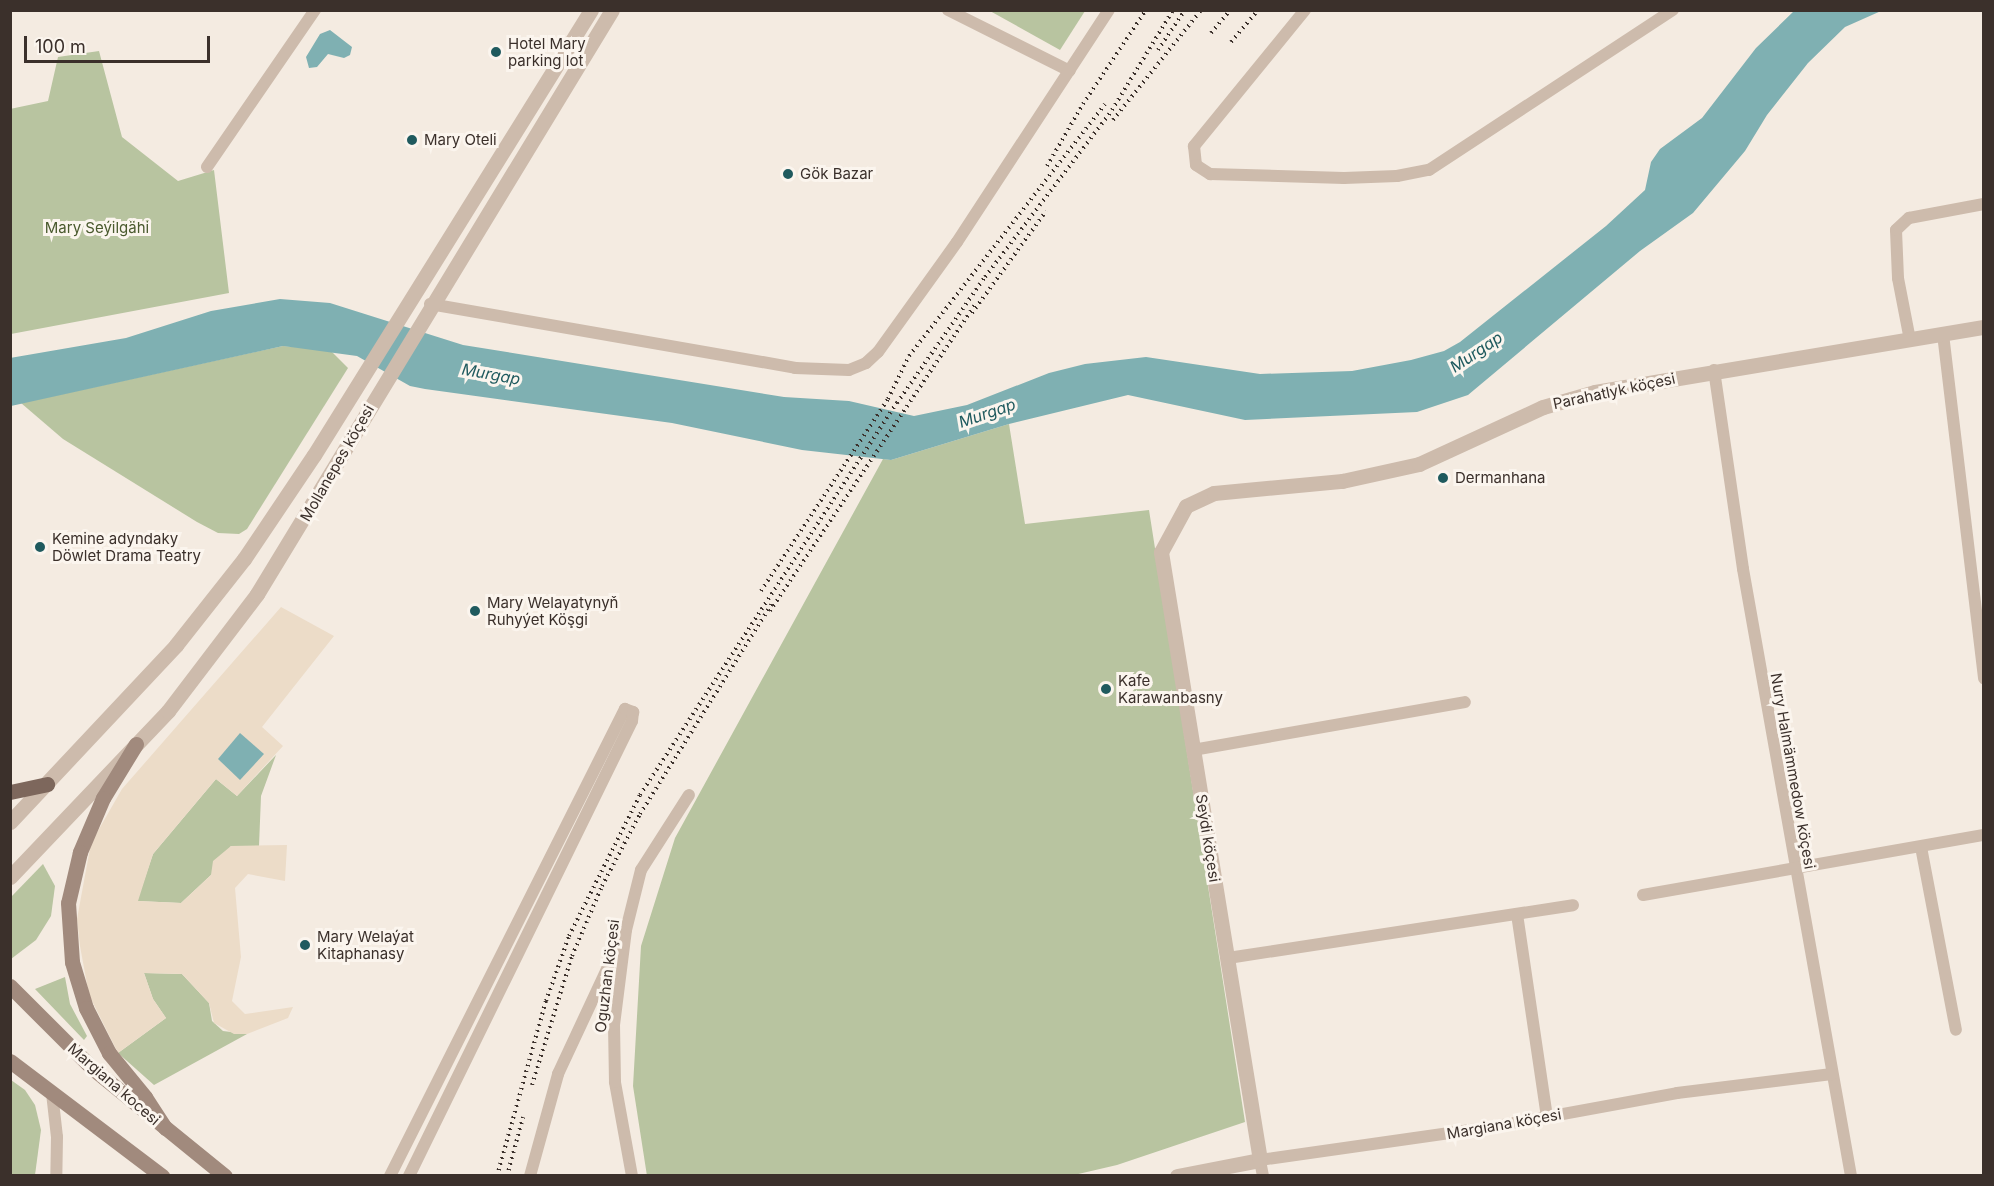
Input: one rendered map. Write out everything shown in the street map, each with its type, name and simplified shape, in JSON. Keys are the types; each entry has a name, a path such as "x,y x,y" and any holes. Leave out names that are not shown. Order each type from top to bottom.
{"main road":[{"path":"136,744 103,798 80,852 68,903 72,962 86,1008 109,1053 145,1097 165,1128"},
{"path":"10,792 47,784"},
{"name":"Margiana kocesi","path":"10,986 92,1068 225,1176"},
{"path":"10,1061 162,1176"}],"street":[{"path":"207,167 315,10"},
{"name":"Mollanepes köçesi","path":"10,822 176,645 244,559 314,455 403,308 591,10"},
{"name":"Mollanepes köçesi","path":"10,877 136,744 217,651 280,561 430,304 612,10"},
{"path":"948,10 1070,71"},
{"path":"430,304 795,368 849,370 878,352 963,233 1108,10"},
{"path":"1305,10 1194,146 1196,165 1210,174 1344,178 1397,176 1429,170 1673,10"},
{"path":"1910,340 1898,278 1896,230 1910,218 1983,204"},
{"name":"Parahatlyk köçesi","path":"1186,506 1214,493 1341,481 1419,464 1543,407 1595,392 1714,370 1983,327"},
{"path":"1943,334 1983,679"},
{"name":"Nury Halmämmedow köçesi","path":"1714,370 1743,569 1851,1176"},
{"path":"314,455 334,466"},
{"name":"Seýdi köçesi","path":"1186,506 1161,552 1262,1168"},
{"path":"1193,750 1465,702"},
{"path":"390,1176 625,709 633,712 632,721 409,1176"},
{"name":"Oguzhan köçesi","path":"632,1176 615,1071 614,1025 626,930 641,870 689,795"},
{"path":"1643,895 1796,871 1983,835"},
{"path":"1921,847 1956,1030"},
{"path":"1228,958 1573,905"},
{"path":"1517,914 1548,1117"},
{"path":"530,1176 558,1074 626,930"},
{"path":"482,991 497,998"},
{"name":"Margiana köçesi","path":"1177,1176 1262,1168 1677,1093 1832,1074"},
{"path":"52,1093 57,1137 56,1176"}],"green space":[{"path":"990,11 1085,11 1060,50"},
{"name":"Mary Seýilgähi","path":"99,51 122,137 178,181 214,170 229,293 11,334 10,109 48,101 58,57"},
{"path":"283,346 330,350 348,368 247,529 239,534 218,533 197,522 63,439 21,403"},
{"path":"1009,424 1025,524 1149,510 1245,1122 1117,1165 1074,1175 647,1176 633,1086 641,946 675,838 883,459 891,460"},
{"path":"276,755 261,796 259,846 231,846 211,875 181,903 137,901 153,854 216,779 237,796"},
{"path":"43,864 55,886 51,916 36,940 11,959 11,897"},
{"path":"144,973 182,974 209,1003 212,1021 223,1031 247,1034 154,1085 118,1053 166,1018 153,999"},
{"path":"65,977 70,1004 87,1036 84,1040 35,989"},
{"path":"11,1080 25,1090 35,1105 41,1130 35,1175 11,1175"}],"shaded area":[{"path":"281,607 334,636 262,727 283,746 237,796 216,779 153,854 138,901 181,903 211,875 213,861 231,846 287,845 285,881 248,874 235,888 241,957 232,1001 245,1014 293,1007 288,1018 247,1034 234,1034 214,1023 209,1003 182,974 144,973 153,999 166,1018 118,1053 89,995 80,946 77,919 91,843 122,789"}],"water":[{"name":"Murgap","path":"1794,11 1881,11 1845,27 1808,63 1767,115 1745,151 1693,213 1640,251 1468,395 1417,412 1245,420 1128,395 1009,424 891,460 802,450 672,423 425,389 410,386 357,356 283,346 11,406 10,358 126,338 211,311 280,299 330,303 463,345 784,397 849,401 914,416 967,405 1049,373 1085,364 1146,357 1260,374 1352,371 1411,360 1444,351 1460,342 1606,226 1645,190 1651,162 1660,149 1702,118 1756,48"},
{"path":"330,30 352,47 350,55 344,58 328,54 317,67 309,68 306,57 320,34"},
{"path":"240,733 264,754 240,780 218,759"}],"railway":[{"path":"1047,166 1083,104 1146,10"},
{"path":"497,1176 546,1001 569,936 640,795 897,403 985,277 1112,110 1173,10"},
{"path":"1158,50 1185,10"},
{"path":"1113,120 1201,10"},
{"path":"1211,33 1230,10"},
{"path":"1231,42 1258,10"},
{"path":"761,591 888,399 909,356 1105,104"},
{"path":"972,313 1046,211"},
{"path":"770,611 975,305"},
{"path":"532,1085 572,956 602,886 640,814 773,602"},
{"path":"507,1176 523,1117"}],"place":[{"name":"Hotel Mary parking lot","path":"496,52"},
{"name":"Mary Oteli","path":"412,140"},
{"name":"Gök Bazar","path":"788,174"},
{"name":"Dermanhana","path":"1443,478"},
{"name":"Kemine adyndaky Döwlet Drama Teatry","path":"40,547"},
{"name":"Mary Welayatynyň Ruhyýet Köşgi","path":"475,611"},
{"name":"Kafe Karawanbasny","path":"1106,689"},
{"name":"Mary Welaýat Kitaphanasy","path":"305,945"}]}
